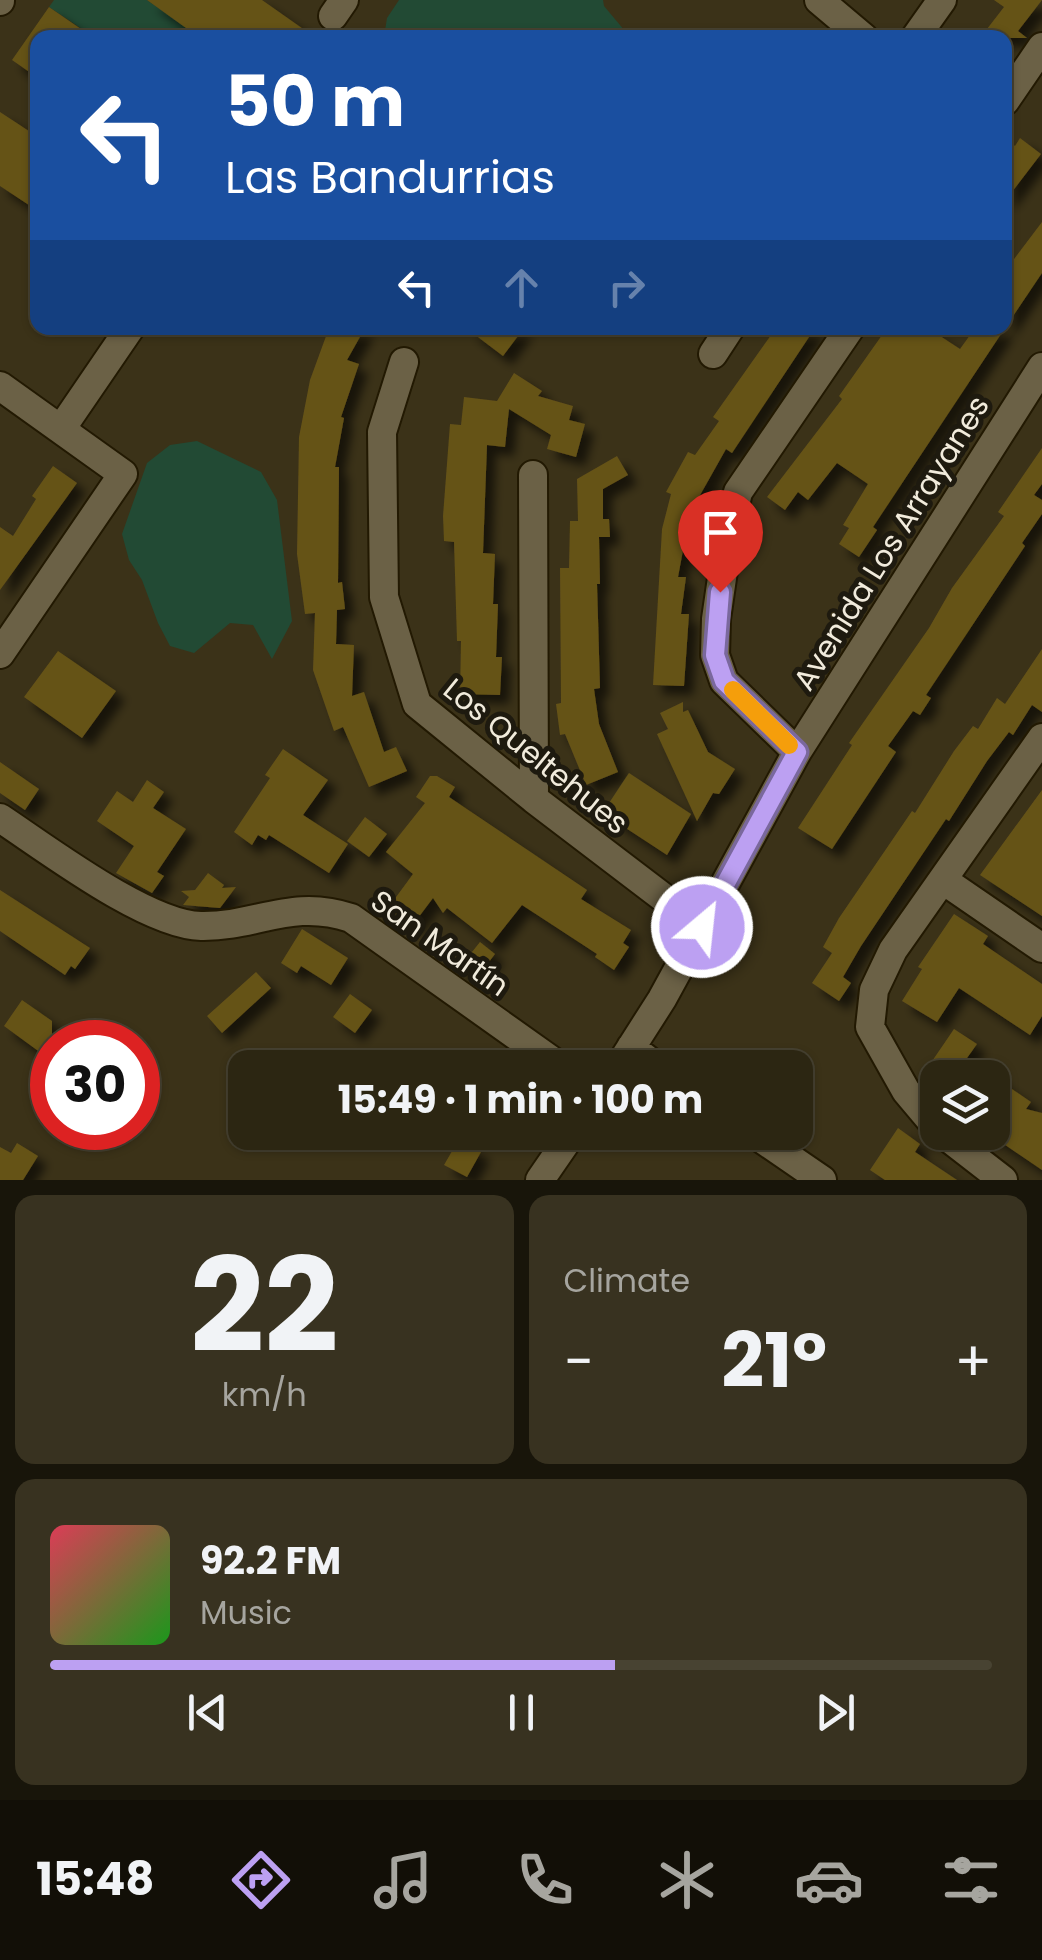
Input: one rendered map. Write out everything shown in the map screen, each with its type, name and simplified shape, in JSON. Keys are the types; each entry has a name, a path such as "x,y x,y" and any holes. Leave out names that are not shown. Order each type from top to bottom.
{"street":[{"path":"819,0 855,30"},
{"path":"921,30 942,0"},
{"path":"1012,91 1042,47"},
{"path":"61,430 125,335"},
{"path":"713,354 725,335"},
{"path":"797,752 724,681 715,655 716,620 738,492 845,335"},
{"name":"Los Queltehues","path":"404,362 382,432 384,597 417,704 702,927"},
{"name":"Avenida Los Arrayanes","path":"630,1050 797,752 1042,368"},
{"path":"0,386 123,474 0,654"},
{"path":"533,475 534,799"},
{"path":"920,1108 870,1027 874,990 885,962 1042,738"},
{"name":"San Martín","path":"0,818 142,909 179,924 204,926 287,910 329,910 352,918 537,1050"},
{"path":"943,880 1042,948"},
{"path":"540,1180 561,1150"},
{"path":"778,1150 822,1180"},
{"path":"962,1150 1003,1180"}],"green space":[{"path":"54,0 147,0 190,30 84,30 49,7"},
{"path":"399,0 603,0 624,30 385,30 387,18"},
{"path":"197,441 261,472 277,500 292,621 272,659 253,625 230,623 194,653 170,646 142,580 129,560 122,534 147,463 170,445"}],"building":[{"path":"147,0 262,0 305,30 189,30"},
{"path":"994,0 1042,0 1018,31 1027,38 1012,38 1012,30 986,30 1004,7"},
{"path":"49,7 82,30 33,30"},
{"path":"30,34 30,72 12,60"},
{"path":"0,112 30,132 30,206 0,186"},
{"path":"1020,138 1041,154 1012,192 1012,144 1015,146"},
{"path":"1042,222 1042,273 1012,318 1012,262"},
{"path":"326,335 361,335 347,360 359,364 341,417 344,418 335,467 339,467 338,583 342,582 345,609 337,610 336,644 354,645 352,696 364,692 384,752 396,747 407,771 369,787 343,727 334,731 313,670 315,613 305,614 297,554 299,437 310,380"},
{"path":"475,335 519,335 503,356"},
{"path":"771,335 810,335 732,453 726,449 690,513 678,577 686,577 681,614 689,614 684,686 653,685 662,529 671,494 666,492 688,452 695,455 719,421 713,417"},
{"path":"882,335 939,335 960,349 970,335 1000,335 873,527 877,530 859,557 839,544 849,528 843,525 868,484 837,463 808,500 798,492 785,510 767,497 842,399 839,396"},
{"path":"514,373 542,391 538,396 573,406 569,420 585,424 576,457 547,449 551,435 509,409 505,447 487,445 483,553 495,554 493,604 498,604 496,657 502,657 500,695 460,694 461,641 457,641 454,542 444,541 443,516 450,424 461,425 464,397 497,401"},
{"path":"1042,448 1042,484 1034,495 1042,500 1042,514 926,695 931,698 920,715 913,711 888,746 896,752 832,849 798,828 852,745 849,743 1004,516 998,512"},
{"path":"617,456 628,475 603,489 603,519 609,519 610,537 599,537 600,688 594,689 599,724 618,772 586,785 565,734 560,735 556,704 561,703 560,568 569,568 570,521 578,521 577,479"},
{"path":"53,466 77,483 0,590 0,527 13,536 36,499 32,496"},
{"path":"1042,649 1042,712 1032,705 1013,735 1009,732 987,761 949,821 946,819 861,946 843,977 851,983 839,1001 812,983 832,953 823,947 839,918 912,811 915,813 954,751 973,726 978,729 997,698 1005,704"},
{"path":"58,651 116,691 82,738 24,697"},
{"path":"683,702 683,712 688,710 708,752 735,769 719,794 713,793 697,821 657,734 668,729 660,713"},
{"path":"283,749 328,780 303,815 348,844 329,873 269,835 266,840 258,835 252,845 234,832 270,778 265,775"},
{"path":"0,762 39,789 25,810 0,793"},
{"path":"629,773 691,814 667,855 609,817 615,808 609,803"},
{"path":"430,776 455,787 449,797 587,890 581,899 631,930 623,943 629,947 614,970 595,957 597,954 522,905 492,943 447,908 443,913 433,898 412,926 388,908 413,874 386,852 425,803 416,797"},
{"path":"147,780 164,792 153,808 186,829 157,872 164,876 152,893 116,873 134,846 97,821 117,791 133,802"},
{"path":"1042,790 1042,916 980,875"},
{"path":"365,817 387,834 369,857 347,841"},
{"path":"208,873 224,885 222,888 236,887 220,908 183,905 189,897 181,891 195,890"},
{"path":"0,890 90,948 75,969 71,966 65,975 0,931"},
{"path":"954,914 988,936 983,944 1042,984 1042,1016 1030,1035 959,988 937,1022 902,1001 922,969 918,967"},
{"path":"302,929 348,958 331,985 301,966 297,973 281,963"},
{"path":"480,942 495,954 475,980 459,968"},
{"path":"256,972 271,988 222,1033 207,1016"},
{"path":"350,994 372,1010 355,1033 333,1017"},
{"path":"22,1000 51,1020 30,1020 30,1045 4,1026"},
{"path":"954,1029 977,1044 967,1058 970,1060 933,1060"},
{"path":"1010,1088 1031,1102 1026,1109 1042,1113 1042,1170 1010,1148"},
{"path":"898,1128 920,1144 915,1152 957,1180 885,1180 870,1170"},
{"path":"17,1143 38,1156 23,1180 0,1180 0,1147 11,1153"},
{"path":"453,1150 481,1152 467,1177 444,1165"}],"slow traffic":[{"path":"733,690 789,745"}],"route":[{"path":"702,927 797,752 724,681 715,655 720,592"}]}
